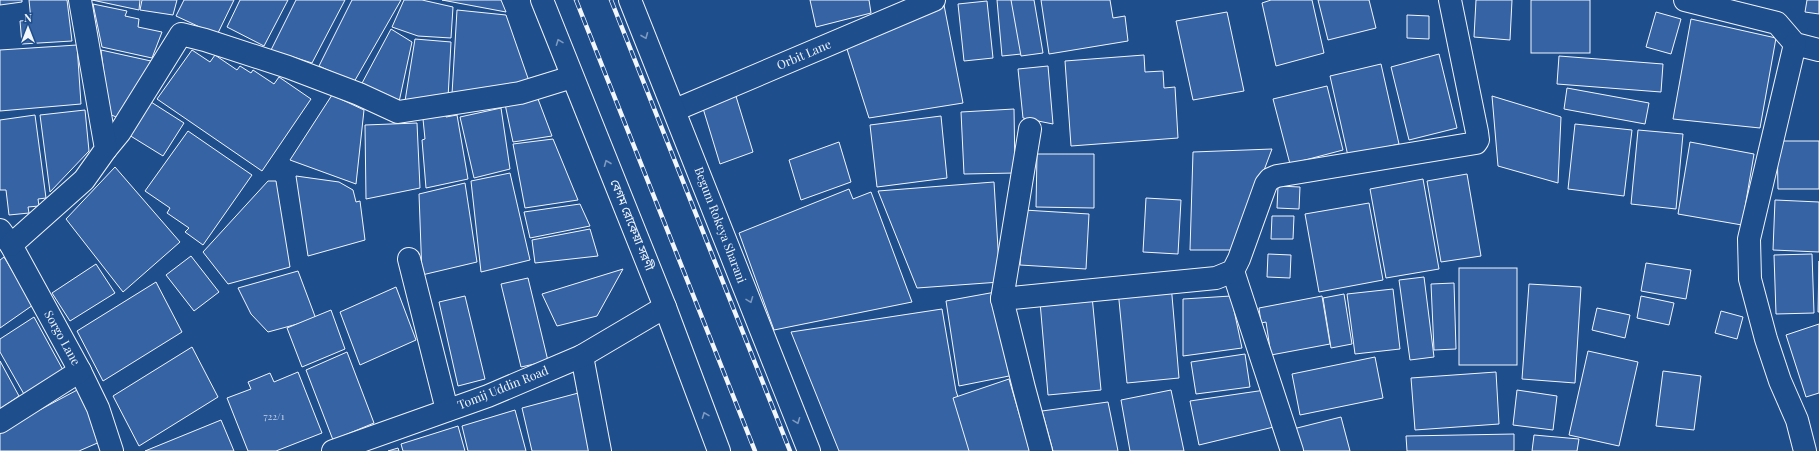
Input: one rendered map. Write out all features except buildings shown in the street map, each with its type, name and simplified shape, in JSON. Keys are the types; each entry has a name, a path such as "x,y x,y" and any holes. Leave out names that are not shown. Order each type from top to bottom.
{"street":[{"path":"80,0 106,149"},
{"name":"Begum Rokeya Sharani","path":"630,0 675,110 809,451"},
{"name":"Orbit Lane","path":"675,110 934,0"},
{"path":"1002,299 1216,278 1233,271 1239,259 1266,184 1270,179 1277,176 1476,143 1478,140 1450,0"},
{"path":"1685,0 1777,23 1795,44 1819,50"},
{"name":"বেগম রোকেয়া সরণী","path":"548,2 572,77 665,307 719,451"},
{"path":"6,237 84,180 120,132 181,34 205,40 288,67 359,94 398,112 520,93 572,77"},
{"path":"1795,44 1749,239 1750,279 1766,339 1780,381 1797,420 1805,451"},
{"path":"1030,129 1002,299 1041,451"},
{"name":"Sorgo Lane","path":"6,237 80,371 98,408 112,451"},
{"path":"409,259 447,410"},
{"path":"1233,271 1292,451"},
{"name":"Tomij Uddin Road","path":"333,451 488,396 582,356 665,307"},
{"path":"582,356 600,451"},
{"path":"0,422 80,371"}],"railway":[{"path":"576,0 755,451"},
{"path":"611,0 790,451"}]}
